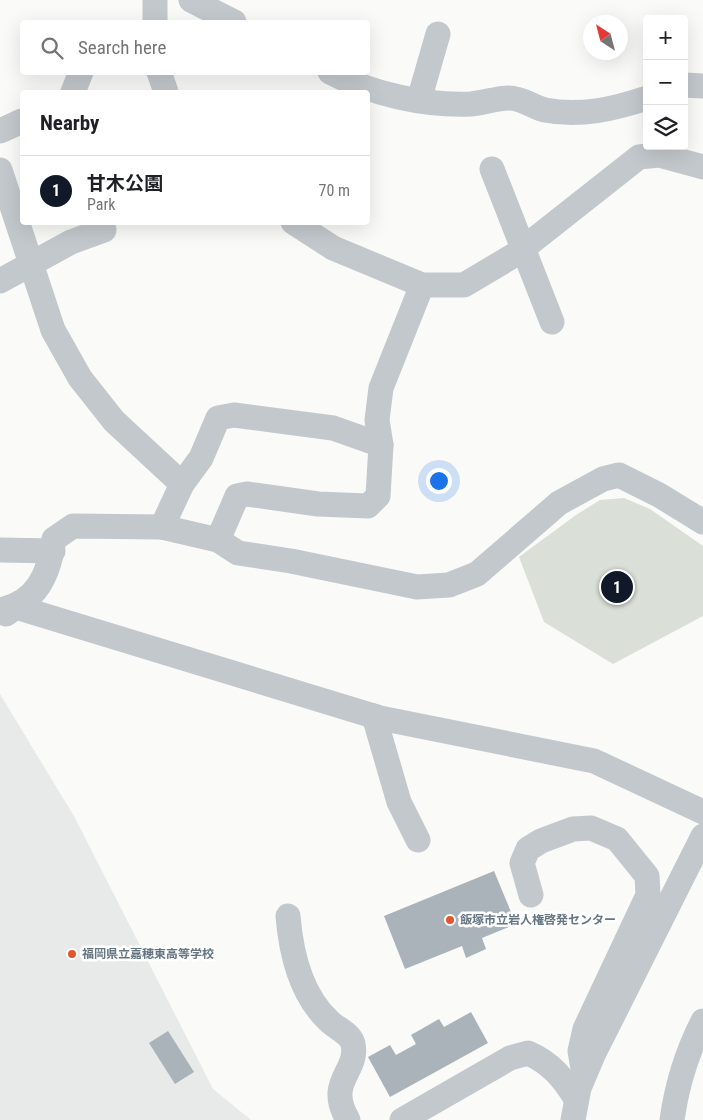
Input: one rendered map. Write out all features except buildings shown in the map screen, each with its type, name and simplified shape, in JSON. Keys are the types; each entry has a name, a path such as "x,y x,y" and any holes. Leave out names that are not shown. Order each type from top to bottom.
{"street":[{"path":"155,0 155,20"},
{"path":"191,0 230,20"},
{"path":"419,100 438,34"},
{"path":"74,90 80,75"},
{"path":"160,75 165,90"},
{"path":"338,75 391,94 419,100 471,104 510,98 545,110 581,113 620,107 643,99"},
{"path":"688,85 703,86"},
{"path":"0,130 20,122"},
{"path":"298,225 333,248 422,285 464,285 523,248 639,157 659,155 703,167"},
{"path":"492,169 552,322"},
{"path":"0,170 53,330 80,378 114,421 182,484"},
{"path":"0,281 71,242 104,230"},
{"path":"218,540 237,496 246,494 318,504 368,506 378,496 381,445 377,420 381,388 422,285"},
{"path":"162,527 182,484 201,458 218,418 234,415 333,428 381,445"},
{"path":"5,612 42,584 53,551 54,539 73,526 162,527 218,540 238,553 291,561 417,587 449,585 478,574 560,503 603,479 619,475 659,495 703,522"},
{"path":"0,550 53,551"},
{"path":"5,612 374,716 594,761 703,812"},
{"path":"374,716 399,802 418,840"},
{"path":"531,895 522,863 528,849 541,840 573,829 591,828 617,839 647,876 648,895 585,1029 580,1052 584,1075"},
{"path":"574,1110 584,1075 703,836"},
{"path":"288,916 298,972 310,994 329,1021 351,1038 354,1047 339,1093 339,1106 348,1120"},
{"path":"672,1120 679,1076 688,1050 703,1022"},
{"path":"402,1120 510,1058 528,1052 552,1067 563,1077 574,1110"}],"shaded area":[{"path":"624,498 650,509 703,546 703,616 613,664 544,622 519,557 576,515 600,500"},
{"name":"福岡県立嘉穂東高等学校","path":"0,694 75,818 213,1089 251,1120 0,1120"}],"place":[{"name":"甘木公園","path":"617,587"},
{"name":"飯塚市立岩人権啓発センター","path":"450,920"},
{"name":"福岡県立嘉穂東高等学校","path":"72,954"}]}
